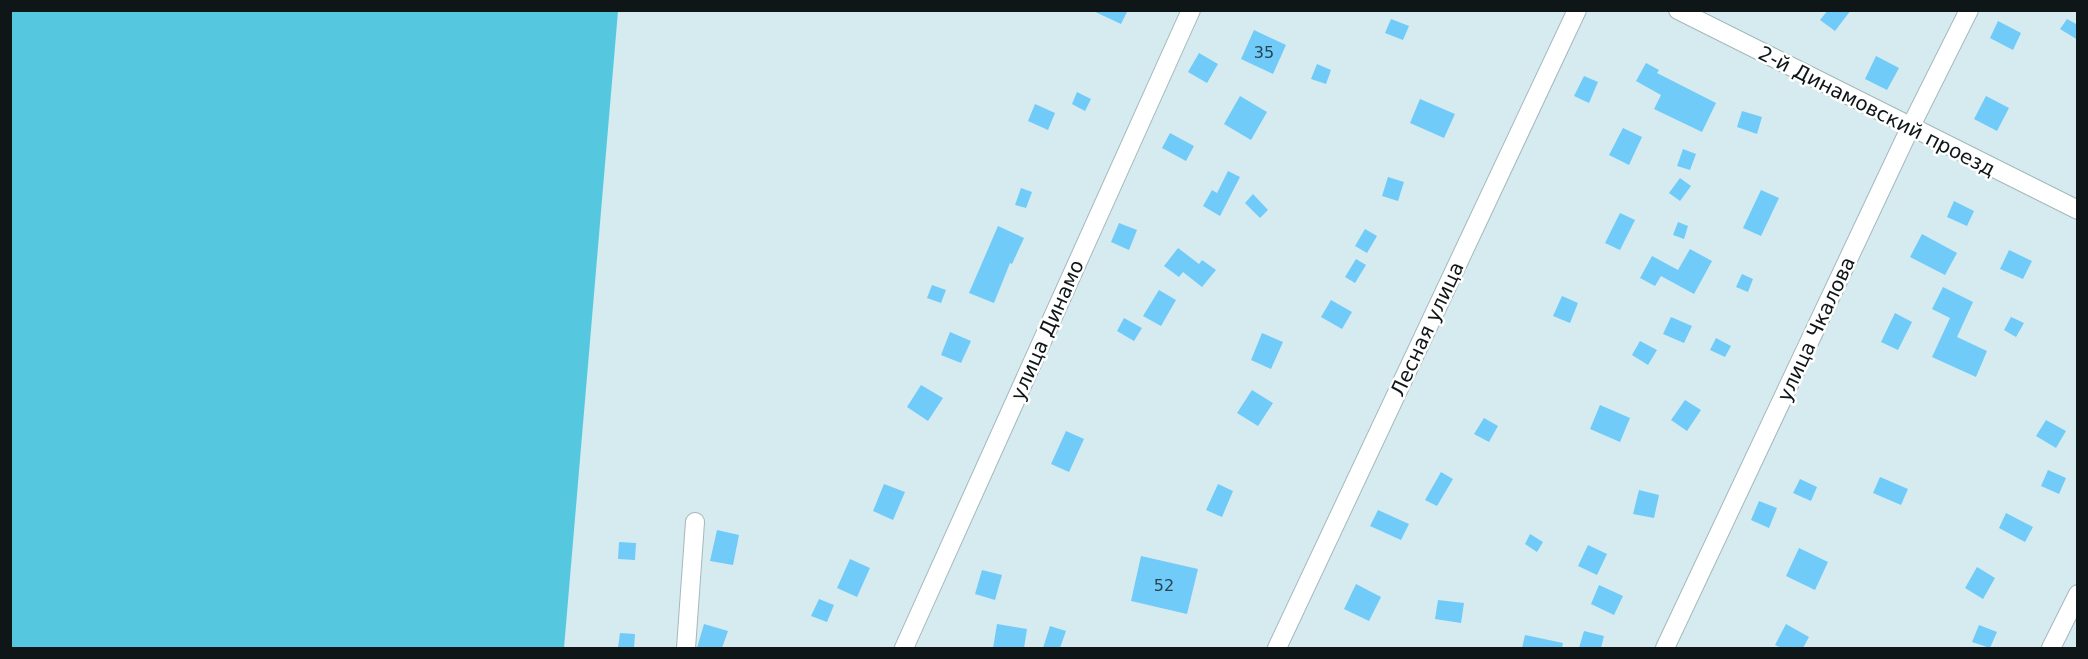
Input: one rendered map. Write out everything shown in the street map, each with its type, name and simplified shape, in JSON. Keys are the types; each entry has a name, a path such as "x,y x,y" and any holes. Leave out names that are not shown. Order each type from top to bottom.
{"street":[{"name":"улица Динамо","path":"904,648 1191,10"},
{"name":"Лесная улица","path":"1277,648 1577,10"},
{"name":"2-й Динамовский проезд","path":"1678,10 2078,210"},
{"name":"улица Чкалова","path":"1665,648 1910,128 1969,10"},
{"path":"686,648 695,522"},
{"path":"2050,648 2078,594"}],"shaded area":[{"path":"10,11 618,11 564,648 11,648"}],"building":[{"path":"1091,10 1128,10 1121,24"},
{"path":"1828,10 1851,10 1835,31 1820,20"},
{"path":"1391,19 1409,26 1403,40 1385,33"},
{"path":"2067,19 2078,25 2078,40 2060,29"},
{"path":"1998,21 2021,33 2013,50 1990,38"},
{"path":"1254,30 1286,45 1273,74 1241,59"},
{"path":"1199,53 1218,64 1207,83 1188,72"},
{"path":"1876,56 1899,68 1887,90 1865,79"},
{"path":"1646,63 1659,70 1657,73 1716,103 1702,132 1654,109 1661,95 1636,81"},
{"path":"1317,64 1331,70 1326,84 1311,79"},
{"path":"1584,76 1598,82 1589,103 1574,96"},
{"path":"1077,92 1091,99 1085,111 1072,104"},
{"path":"1240,96 1267,112 1251,140 1224,124"},
{"path":"1986,96 2009,108 1997,131 1974,119"},
{"path":"1420,99 1455,114 1444,138 1410,123"},
{"path":"1035,104 1055,113 1048,130 1028,121"},
{"path":"1742,111 1762,117 1757,134 1737,127"},
{"path":"1623,128 1642,137 1629,165 1609,155"},
{"path":"1170,133 1194,146 1186,161 1162,148"},
{"path":"1683,149 1696,154 1690,170 1677,166"},
{"path":"1228,171 1240,177 1220,216 1203,206 1212,190 1217,193"},
{"path":"1388,177 1404,182 1398,201 1382,196"},
{"path":"1680,178 1691,186 1680,201 1669,193"},
{"path":"1021,188 1032,192 1026,208 1015,205"},
{"path":"1761,190 1779,198 1761,236 1743,228"},
{"path":"1253,194 1268,210 1260,218 1245,203"},
{"path":"1954,201 1974,211 1967,226 1947,217"},
{"path":"1620,213 1635,220 1620,250 1605,243"},
{"path":"1678,222 1688,226 1684,239 1673,235"},
{"path":"1119,223 1137,230 1129,250 1111,242"},
{"path":"998,226 1024,238 1012,264 1010,263 994,303 969,293"},
{"path":"1365,229 1377,236 1367,253 1355,246"},
{"path":"1922,234 1957,253 1945,275 1910,257"},
{"path":"1178,248 1199,264 1202,260 1216,270 1202,287 1183,272 1179,277 1164,266"},
{"path":"1690,249 1712,261 1694,294 1661,276 1655,286 1640,278 1652,256 1678,270"},
{"path":"2009,250 2032,261 2023,279 2000,269"},
{"path":"1356,259 1366,265 1355,283 1345,277"},
{"path":"1742,274 1753,279 1748,292 1736,287"},
{"path":"932,285 946,290 941,303 927,298"},
{"path":"1943,287 1973,302 1957,337 1987,351 1976,377 1932,357 1950,318 1932,309"},
{"path":"1159,290 1176,300 1161,326 1143,316"},
{"path":"1562,296 1578,303 1570,323 1553,316"},
{"path":"1331,300 1352,312 1342,329 1321,317"},
{"path":"1895,313 1912,322 1898,350 1881,342"},
{"path":"1671,317 1692,326 1684,343 1663,334"},
{"path":"2011,317 2024,323 2016,337 2004,330"},
{"path":"1124,318 1142,328 1134,341 1117,331"},
{"path":"950,332 971,341 961,363 941,355"},
{"path":"1262,333 1283,342 1271,369 1251,360"},
{"path":"1716,338 1731,346 1725,357 1710,350"},
{"path":"1640,341 1657,350 1648,365 1632,355"},
{"path":"921,385 943,398 928,421 907,407"},
{"path":"1252,390 1273,403 1258,426 1237,413"},
{"path":"1685,400 1701,410 1687,431 1671,420"},
{"path":"1600,405 1630,418 1620,442 1590,429"},
{"path":"1484,418 1498,426 1489,442 1474,434"},
{"path":"2046,420 2066,431 2056,448 2036,436"},
{"path":"1066,431 1084,439 1069,472 1051,464"},
{"path":"2048,470 2066,478 2059,494 2041,486"},
{"path":"1441,472 1453,479 1437,506 1425,500"},
{"path":"1880,477 1908,489 1901,505 1873,493"},
{"path":"1800,479 1817,487 1811,501 1793,493"},
{"path":"884,484 905,492 893,520 873,511"},
{"path":"1218,484 1233,491 1222,517 1206,510"},
{"path":"1639,490 1659,495 1654,518 1633,514"},
{"path":"1759,501 1777,508 1769,528 1751,520"},
{"path":"1378,510 1409,524 1401,540 1370,526"},
{"path":"2006,513 2033,527 2025,542 1999,528"},
{"path":"717,530 739,535 733,565 710,561"},
{"path":"1530,534 1543,542 1537,552 1525,544"},
{"path":"619,542 636,543 635,560 618,559"},
{"path":"1588,545 1607,554 1597,575 1578,566"},
{"path":"1799,548 1828,562 1815,590 1786,576"},
{"path":"1141,556 1198,569 1187,614 1131,601"},
{"path":"850,559 870,568 857,597 837,588"},
{"path":"1977,567 1995,578 1983,599 1965,588"},
{"path":"982,570 1002,575 995,600 975,594"},
{"path":"1356,584 1381,597 1369,621 1344,609"},
{"path":"1599,585 1623,596 1614,615 1591,604"},
{"path":"819,599 834,605 827,622 811,616"},
{"path":"1438,600 1464,603 1461,623 1435,619"},
{"path":"704,624 728,631 722,648 697,648"},
{"path":"997,624 1027,629 1024,648 993,648"},
{"path":"1786,624 1809,637 1803,648 1782,648 1775,645"},
{"path":"1979,625 1997,632 1990,648 1972,642"},
{"path":"1050,626 1066,631 1060,648 1043,648"},
{"path":"1584,631 1604,636 1601,648 1579,648"},
{"path":"620,633 635,634 634,648 618,648"},
{"path":"1525,635 1563,643 1562,648 1522,648"}]}
